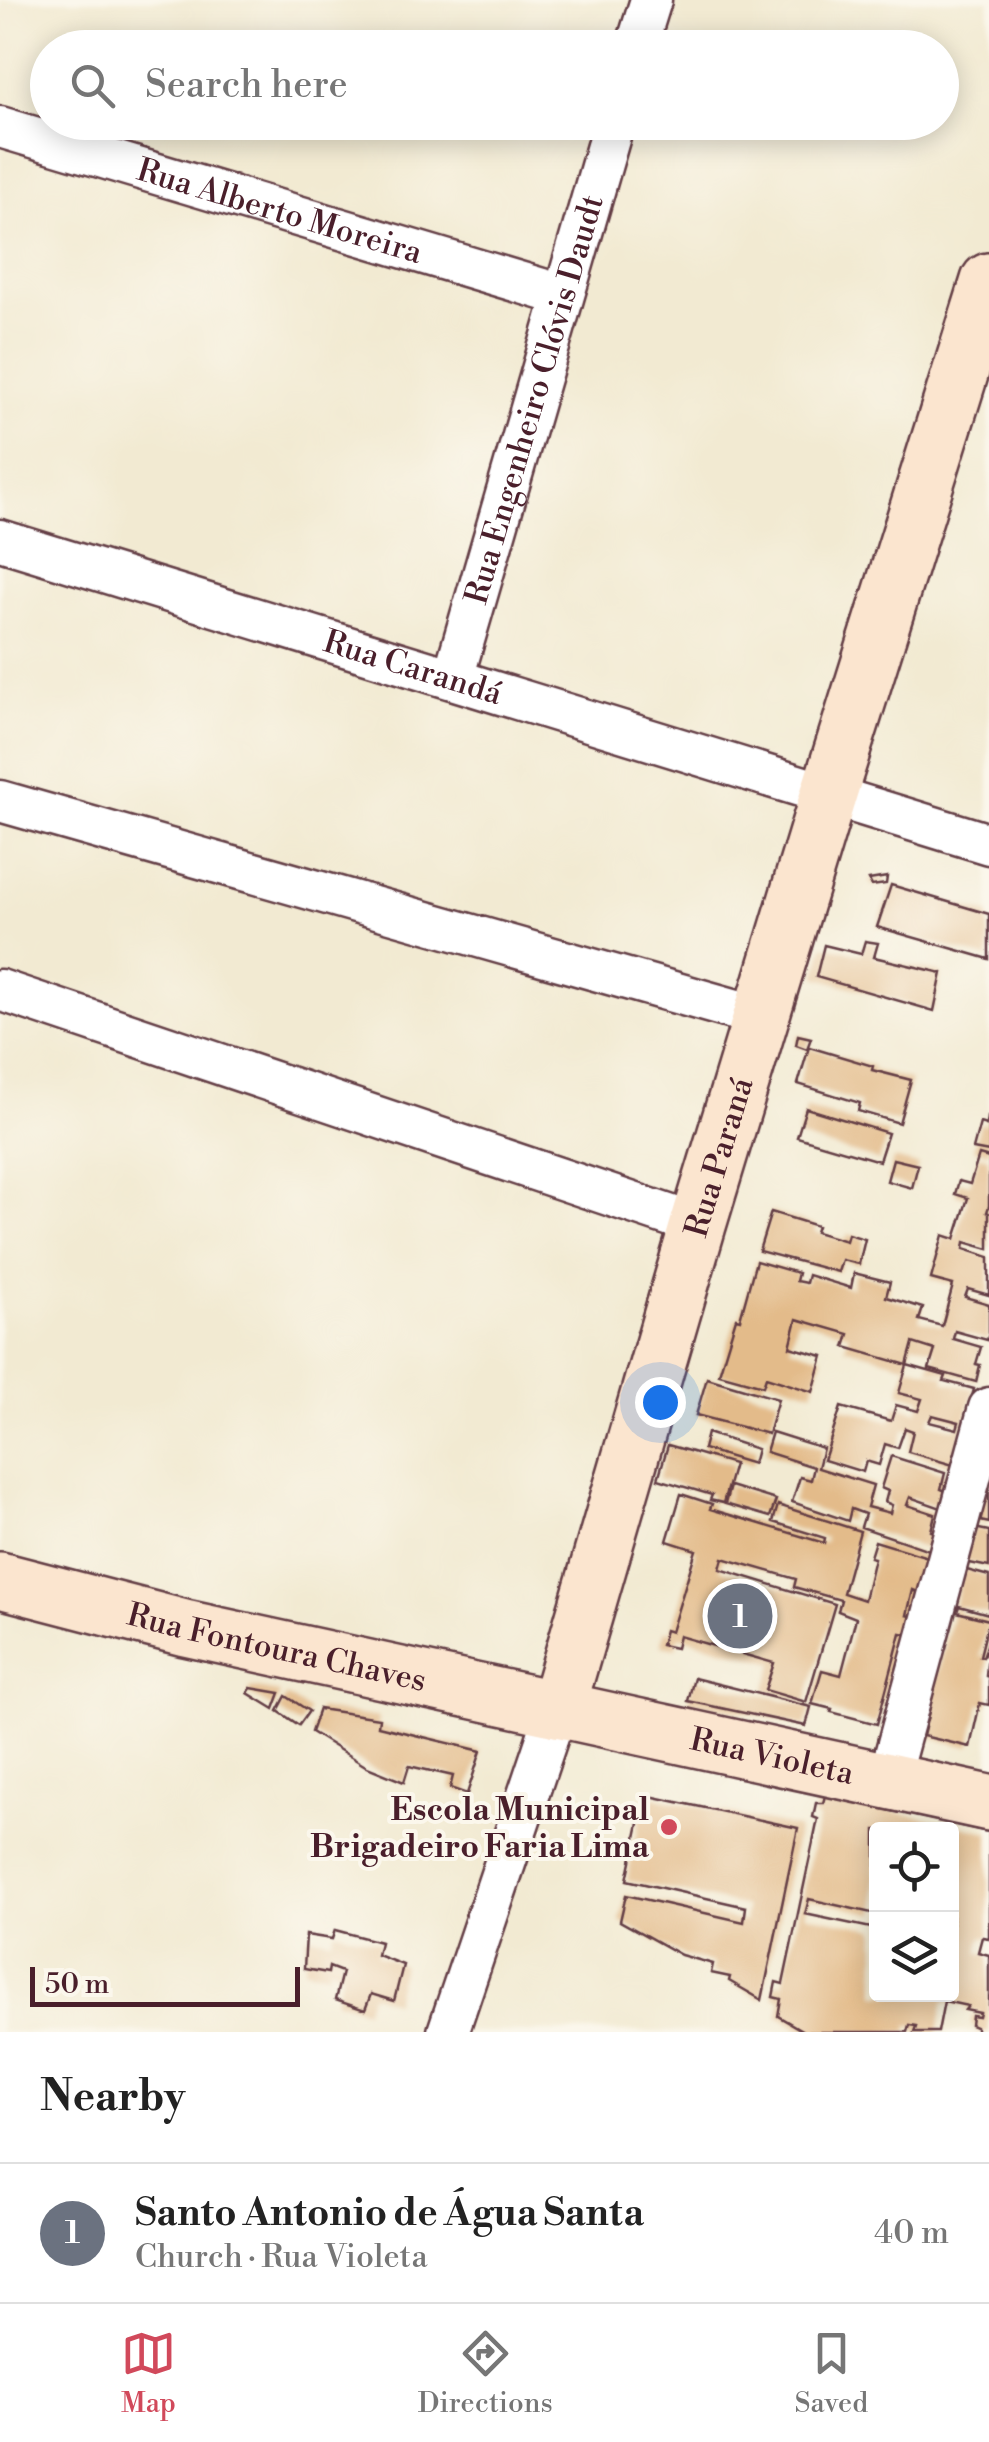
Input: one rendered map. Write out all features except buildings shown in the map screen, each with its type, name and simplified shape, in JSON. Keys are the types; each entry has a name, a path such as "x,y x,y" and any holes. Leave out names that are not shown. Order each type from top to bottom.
{"street":[{"path":"641,30 650,0"},
{"name":"Rua Alberto Moreira","path":"0,127 30,136"},
{"name":"Rua Alberto Moreira","path":"43,140 562,295"},
{"name":"Rua Engenheiro Clóvis Daudt","path":"453,678 609,140"},
{"name":"Rua Paraná","path":"448,2032 557,1709 698,1225 989,282"},
{"name":"Rua Carandá","path":"0,540 989,844"},
{"path":"0,801 761,1017"},
{"path":"0,990 698,1225"},
{"path":"888,1781 989,1408"},
{"name":"Rua Fontoura Chaves","path":"0,1580 185,1628 557,1709"},
{"name":"Rua Violeta","path":"557,1709 989,1803"}],"place":[{"name":"Santo Antonio de Água Santa","path":"740,1616"},
{"name":"Escola Municipal Brigadeiro Faria Lima","path":"669,1827"}]}
